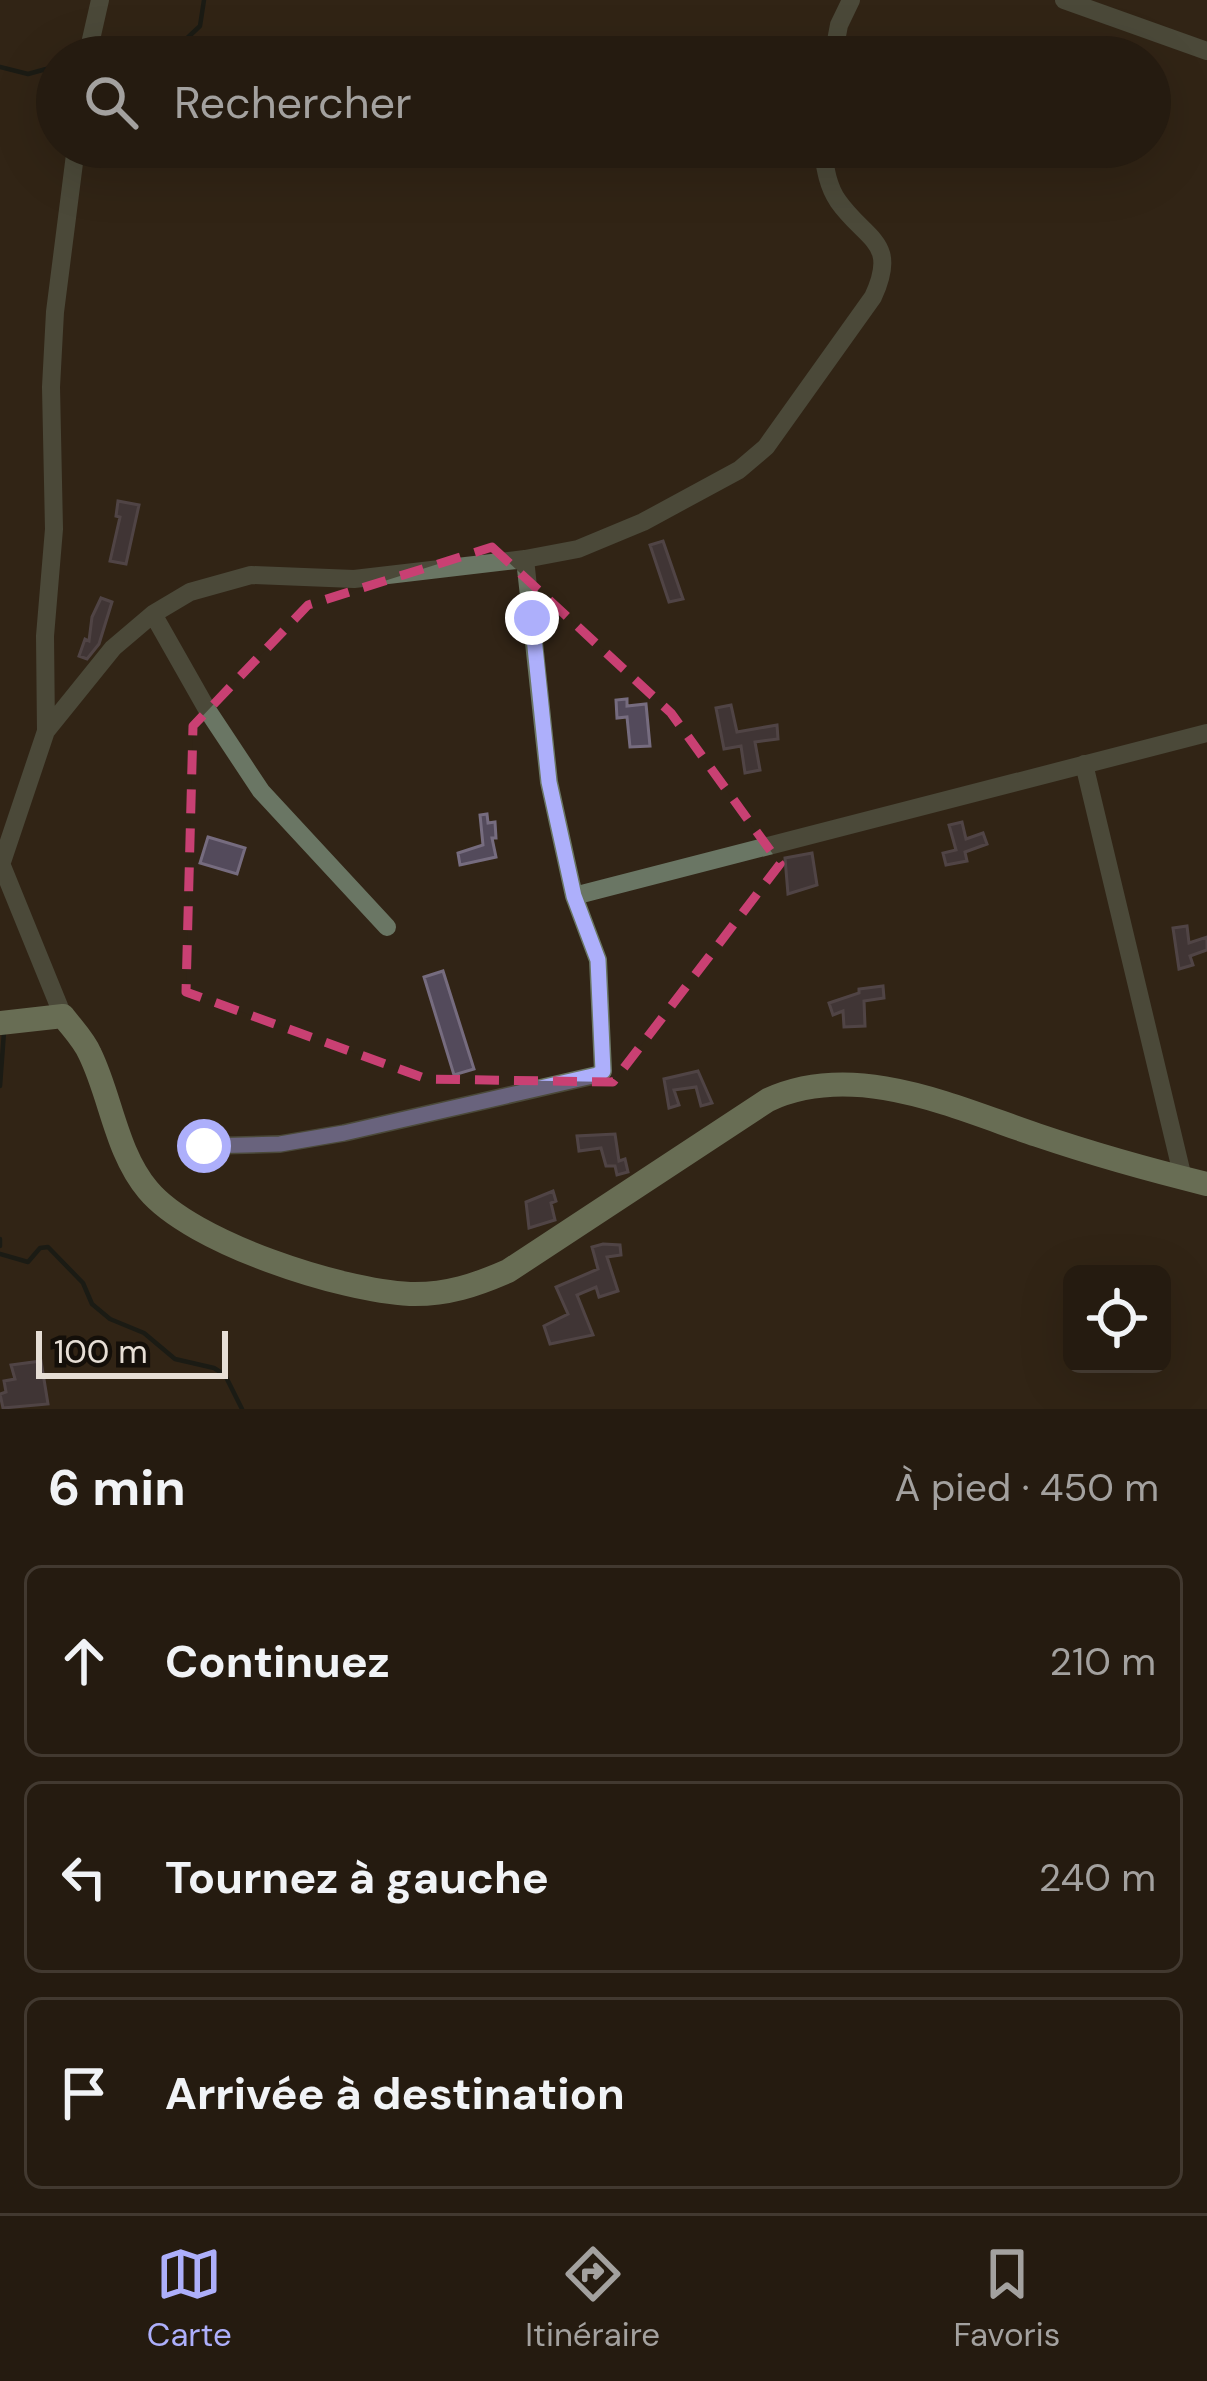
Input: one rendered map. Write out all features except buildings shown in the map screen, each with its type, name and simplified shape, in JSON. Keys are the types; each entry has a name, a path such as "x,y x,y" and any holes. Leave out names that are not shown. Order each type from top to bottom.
{"main road":[{"path":"7,1021 63,1016 89,1050 124,1146 146,1188 172,1211 258,1256 337,1281 409,1294 463,1290 508,1271 768,1100 806,1089 853,1087 919,1093 1056,1141 1195,1181"}],"street":[{"path":"91,36 100,0"},
{"path":"837,36 851,0"},
{"path":"1064,0 1165,36"},
{"path":"1171,38 1207,51"},
{"path":"63,1016 1,867 46,731 46,636 54,529 51,387 55,312 73,168"},
{"path":"46,731 113,648 153,614 190,592 251,575 354,579 525,560 578,549 643,522 739,470 766,447 873,297 882,277 885,258 872,235 838,201 825,168"},
{"path":"204,1146 280,1144 344,1133 603,1071 598,960 574,896 549,782 525,560"},
{"path":"153,614 261,791 387,927"},
{"path":"574,896 1207,733"},
{"path":"1084,764 1195,1181"}],"highlighted area":[{"path":"492,547 671,713 780,864 613,1082 427,1079 186,992 193,726 308,605"}],"waterway":[{"path":"189,36 200,26 204,0"},
{"path":"0,67 36,72"},
{"path":"0,1086 4,1032"},
{"path":"0,1239 0,1246"},
{"path":"0,1254 28,1262 40,1248 48,1247 83,1283 92,1304 110,1319 144,1333 175,1359 225,1375 242,1409"}],"route":[{"path":"204,1146 280,1144 344,1133 603,1071 598,960 574,896 549,782 532,618"}]}
